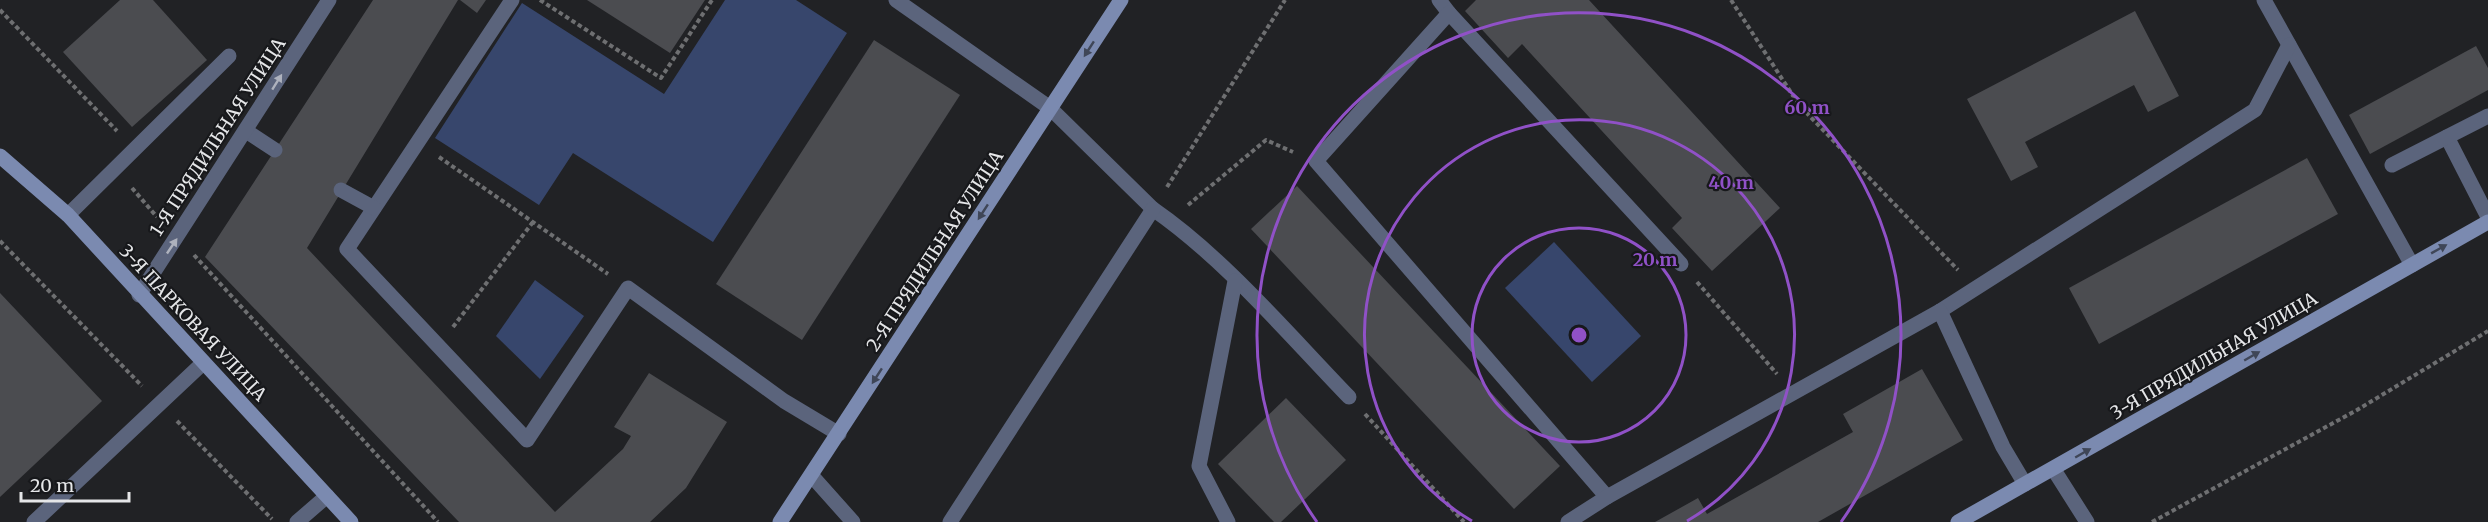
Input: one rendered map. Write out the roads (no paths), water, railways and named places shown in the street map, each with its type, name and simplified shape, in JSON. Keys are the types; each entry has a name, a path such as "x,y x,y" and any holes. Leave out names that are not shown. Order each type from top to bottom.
{"street":[{"name":"1-Я ПРЯДИЛЬНАЯ УЛИЦА","path":"139,295 329,0"},
{"path":"512,0 347,249 527,440 628,288 784,401 838,434"},
{"path":"896,0 1050,108 1153,209 1169,220 1235,281 1349,397"},
{"name":"2-Я ПРЯДИЛЬНАЯ УЛИЦА","path":"780,522 1121,0"},
{"path":"1439,0 1681,264"},
{"path":"2264,0 2412,264"},
{"path":"1449,13 1316,161 1607,497"},
{"path":"1568,522 1607,497 1940,311 2255,110 2289,45"},
{"path":"68,215 229,56"},
{"path":"2392,165 2488,116"},
{"path":"246,131 275,150"},
{"path":"2447,137 2488,220"},
{"name":"3-Я ПАРКОВАЯ УЛИЦА","path":"0,156 68,215 139,295 351,522"},
{"path":"341,190 374,208"},
{"path":"950,522 1153,209"},
{"name":"3-Я ПРЯДИЛЬНАЯ УЛИЦА","path":"1958,522 2054,470 2488,220"},
{"path":"1228,522 1199,465 1235,281"},
{"path":"1940,311 2003,447 2025,484"},
{"path":"34,522 203,363"},
{"path":"2054,470 2087,522"},
{"path":"812,476 853,522"},
{"path":"297,522 327,496"}]}
